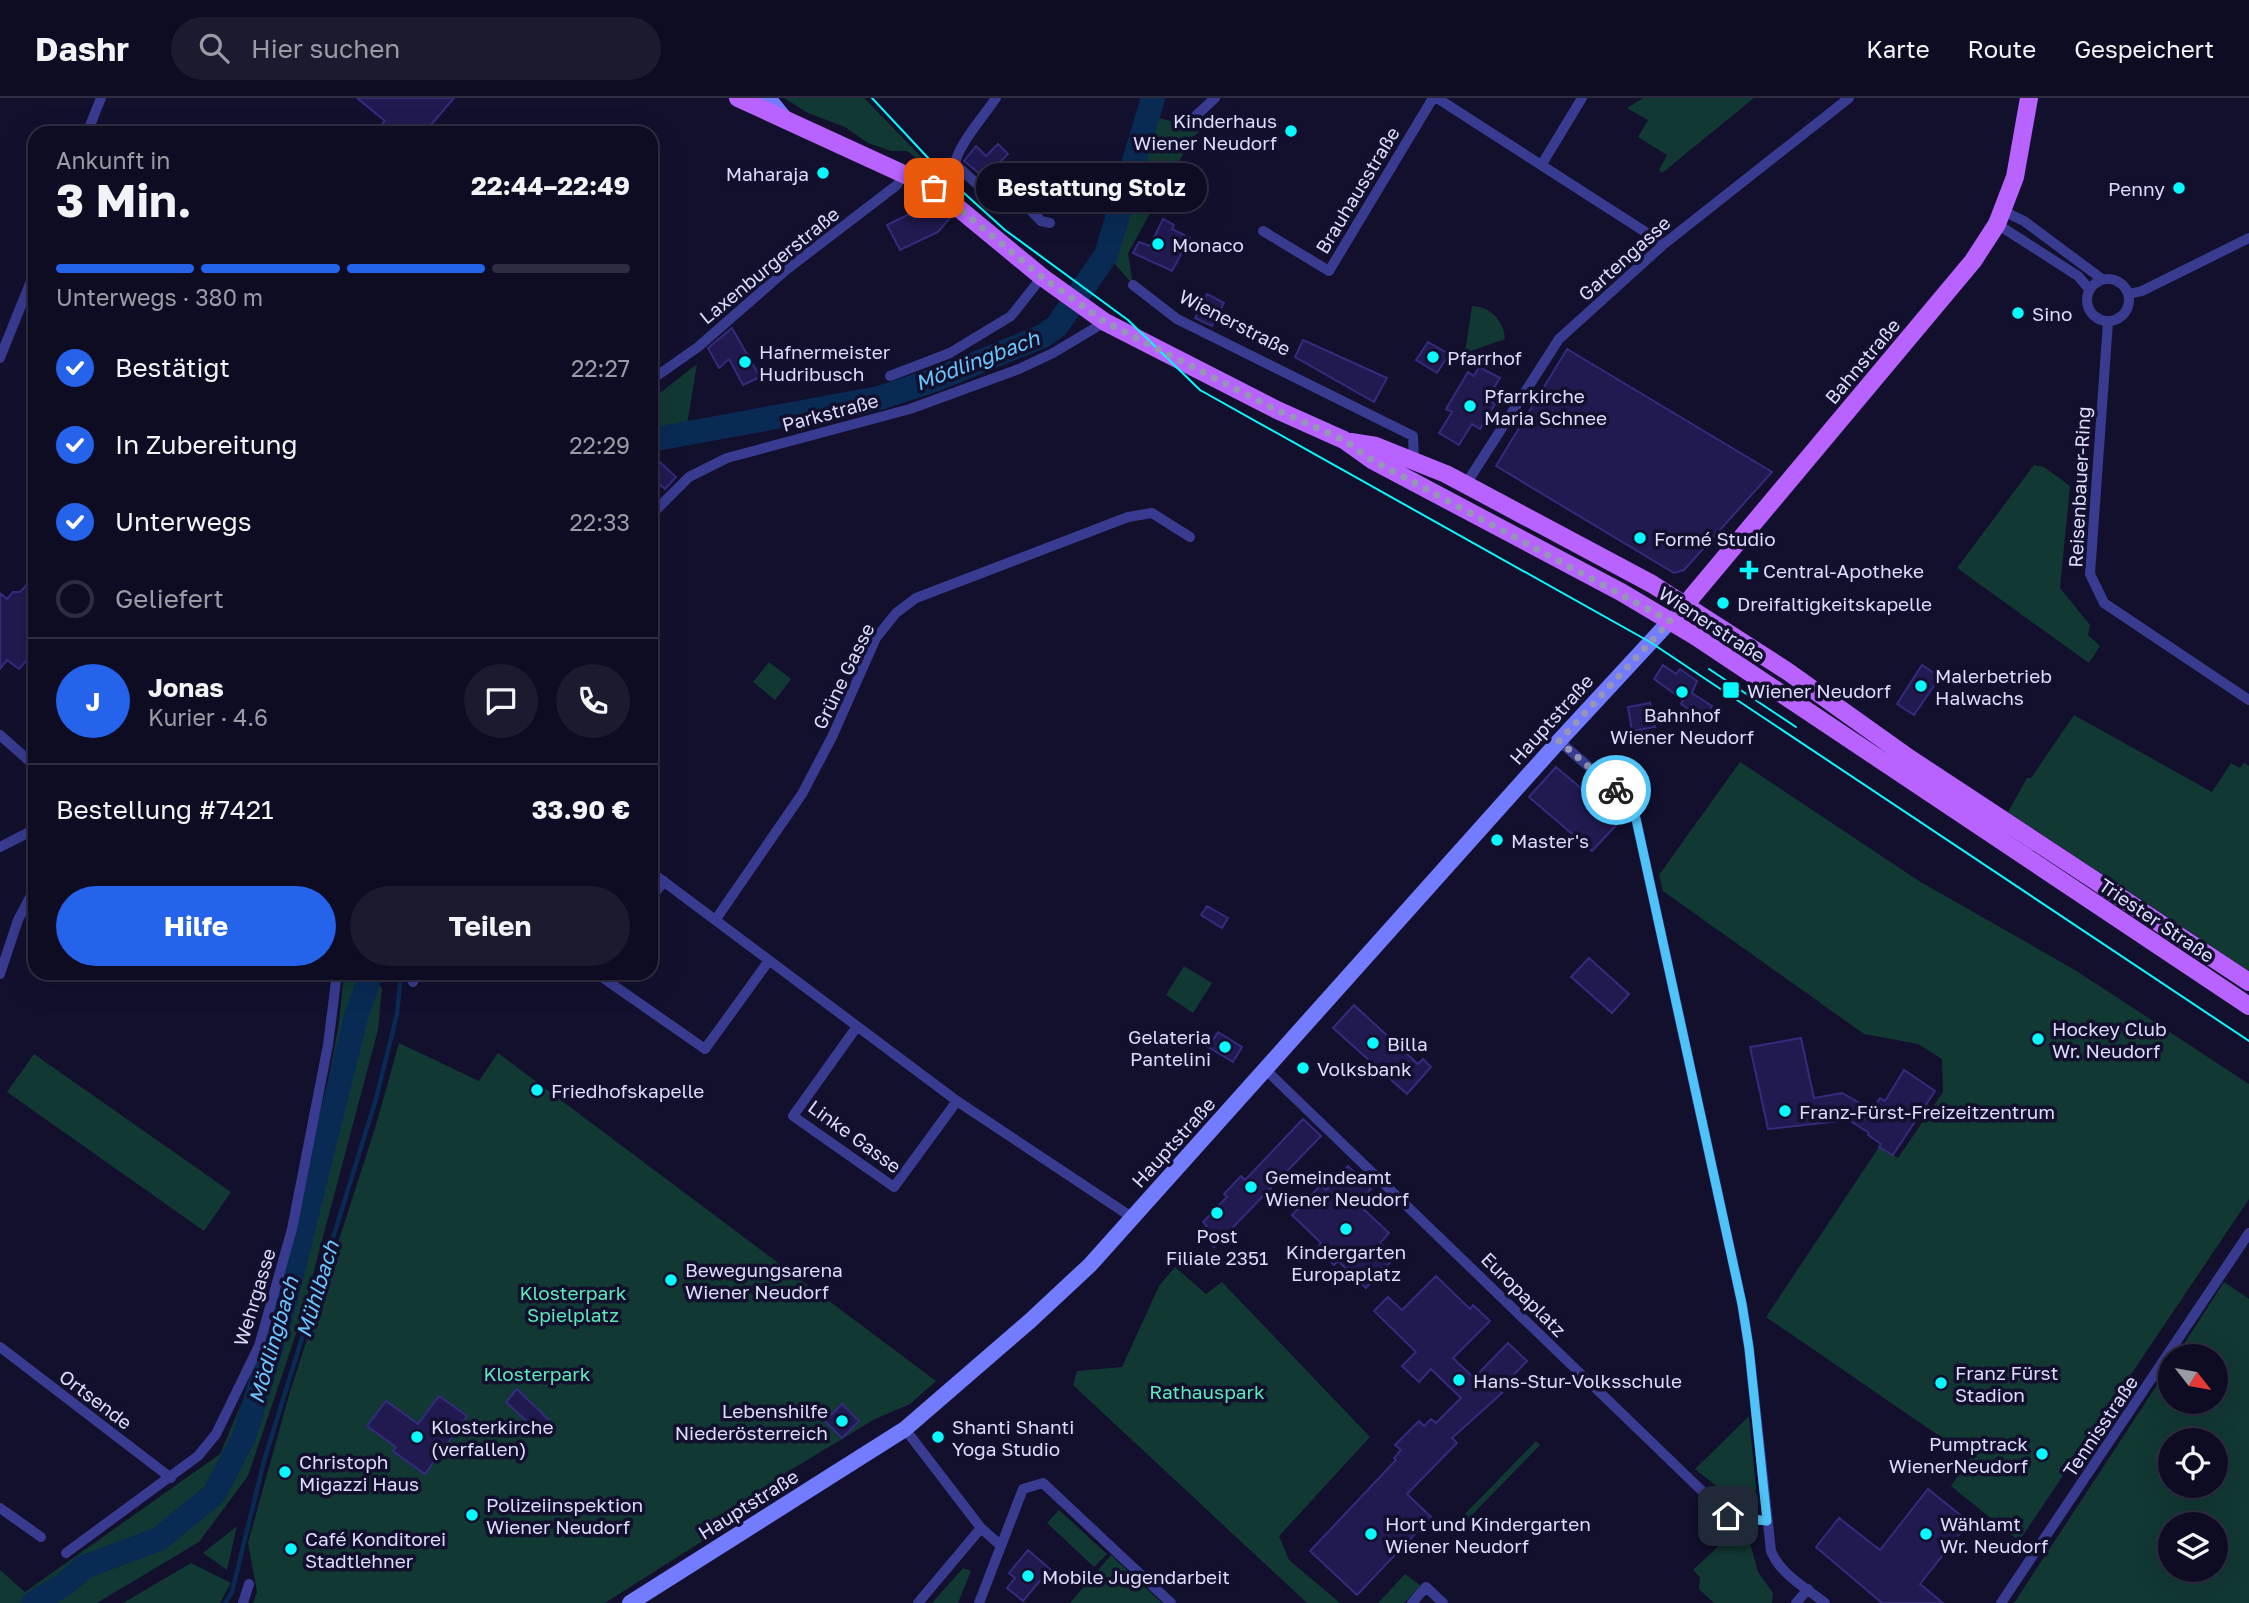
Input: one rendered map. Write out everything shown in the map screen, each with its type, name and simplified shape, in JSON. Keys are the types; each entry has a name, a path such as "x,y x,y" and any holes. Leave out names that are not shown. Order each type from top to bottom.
{"main road":[{"name":"Wienerstraße","path":"738,98 934,188 1067,297 1105,322 1190,367 1344,440 1372,460 1670,621 2042,868"},
{"name":"Bahnstraße","path":"1670,621 1973,261 2000,217 2015,177 2029,98"},
{"name":"Wienerstraße","path":"1344,440 1376,446 1466,484 1686,604 2050,851"},
{"name":"Triester Straße","path":"2050,851 2249,982"},
{"name":"Triester Straße","path":"2042,868 2249,1006"}],"street":[{"path":"768,98 786,120"},
{"path":"996,98 976,130 957,151 955,164 978,185 997,192 1010,188 1041,221 1050,223"},
{"path":"1188,123 1215,98"},
{"name":"Brauhausstraße","path":"1263,231 1329,271 1435,98 1664,244"},
{"path":"1542,164 1582,98"},
{"name":"Gartengasse","path":"1466,484 1559,339 1664,244 1849,98"},
{"path":"89,126 98,100"},
{"name":"Laxenburgerstraße","path":"658,375 698,347 786,270 897,185 904,172"},
{"path":"2000,217 2024,221 2102,279 2117,280 2129,294 2130,302 2123,316 2108,322 2092,315 2088,308 2090,289 2102,279"},
{"path":"2000,217 2066,267 2090,289"},
{"path":"2129,294 2142,291 2249,238"},
{"name":"Parkstraße","path":"890,376 950,353 1011,316 1042,277"},
{"name":"Wienerstraße","path":"1133,285 1177,319 1413,436 1414,461"},
{"path":"0,358 28,288"},
{"name":"Parkstraße","path":"658,508 689,477 727,458 910,409 1019,369 1105,322"},
{"name":"Reisenbauer-Ring","path":"2108,322 2090,574 2104,603 2249,700"},
{"name":"Grüne Gasse","path":"716,919 803,793 832,737 876,638 897,613 916,598 1128,517 1152,513 1190,537"},
{"name":"Hauptstraße","path":"630,1603 905,1429 1090,1265 1559,741 1670,621"},
{"path":"0,735 28,760"},
{"path":"1559,741 1625,798 1636,819 1742,1304 1771,1551 1776,1563 1787,1575 1825,1603"},
{"path":"0,847 28,833"},
{"path":"658,877 856,1028 957,1101 1133,1218"},
{"path":"658,889 664,881"},
{"path":"0,974 18,920 28,901"},
{"path":"606,980 705,1049 768,962"},
{"name":"Wehrgasse","path":"66,1553 198,1457 216,1434 259,1346 292,1228 328,1045 336,980"},
{"name":"Linke Gasse","path":"856,1028 793,1116 894,1187 957,1101"},
{"name":"Europaplatz","path":"1266,1070 1728,1516 1767,1521"},
{"name":"Tennisstraße","path":"2001,1603 2249,1233"},
{"name":"Ortsende","path":"0,1347 171,1478"},
{"path":"905,1429 981,1528 1000,1545"},
{"path":"979,1603 1023,1489 1044,1483 1171,1603"},
{"path":"0,1508 41,1537"},
{"path":"918,1603 981,1528"},
{"path":"243,1603 249,1584"},
{"path":"1412,1603 1426,1587 1443,1603"},
{"path":"1797,1603 1808,1589"}],"green space":[{"path":"784,98 864,98 939,175 907,151 891,151 868,143 845,127 808,113"},
{"path":"1643,98 1754,98 1662,173 1659,170 1667,155 1638,137 1648,120 1627,108"},
{"path":"1151,116 1186,125 1206,125 1192,138 1128,253 1133,285 1109,257"},
{"path":"1472,306 1485,309 1495,316 1502,326 1505,339 1465,353"},
{"path":"697,364 687,424 658,430 658,395"},
{"path":"2034,465 2044,467 2070,486 2060,588 2090,625 2088,635 2100,646 2089,663 1957,568"},
{"path":"769,662 791,679 775,700 753,682"},
{"path":"2074,715 2212,792 2231,763 2240,768 2244,763 2249,766 2249,971 2008,812 2027,778 2031,778"},
{"path":"1740,762 1919,881 2075,970 2249,1084 2249,1199 2019,1541 1951,1486 1970,1457 1766,1317 1879,1147 1898,1158 1943,1092 1942,1059 1918,1044 1864,1034 1663,891 1659,875"},
{"path":"1184,966 1212,983 1193,1013 1166,995"},
{"path":"343,980 375,980 382,988 378,1030 302,1316 248,1476 199,1542 97,1603 0,1603 0,1570 25,1592 220,1454 268,1341 278,1338 316,1209 307,1193 339,1023"},
{"name":"Klosterpark","path":"399,1043 479,1081 498,1053 936,1381 910,1404 875,1419 784,1474 792,1487 760,1508 753,1499 741,1507 739,1504 706,1525 712,1535 605,1603 253,1603 257,1592 248,1543 289,1395 376,1125"},
{"path":"34,1054 231,1192 204,1231 7,1092"},
{"name":"Rathauspark","path":"1175,1267 1206,1294 1222,1282 1370,1437 1279,1536 1289,1560 1340,1603 1307,1603 1073,1385 1077,1371 1122,1367 1159,1286"},
{"path":"2224,1282 2249,1299 2249,1603 2014,1603 2158,1383 2158,1414 2228,1414 2228,1344 2184,1344"},
{"path":"1749,1416 1756,1489 1753,1496 1742,1502 1731,1498 1695,1469"},
{"path":"1536,1441 1540,1445 1469,1518 1465,1514"},
{"path":"1059,1510 1107,1554 1094,1567 1047,1523"},
{"path":"237,1526 227,1570 203,1553"},
{"path":"1730,1535 1750,1543 1758,1572 1773,1593 1772,1603 1714,1603 1699,1589 1700,1577 1693,1570"},
{"path":"1111,1555 1162,1603 1070,1603"},
{"path":"191,1563 231,1583 220,1603 123,1603"},
{"path":"963,1568 971,1571 958,1603 932,1603"},
{"path":"1405,1574 1421,1586 1404,1603 1378,1603"}],"water":[{"path":"687,424 693,443 658,448 658,430"}],"building":[{"path":"357,98 454,98 430,126 381,126 385,121"},
{"path":"998,144 1008,154 985,178 964,161 976,146 986,156"},
{"path":"932,203 950,218 938,232 900,250 887,225"},
{"name":"Monaco","path":"1163,219 1174,225 1172,229 1190,238 1172,271 1133,253 1139,242 1150,246"},
{"path":"1207,294 1224,303 1212,326 1195,318"},
{"name":"Hafnermeister Hudribusch","path":"732,328 760,377 743,385 729,359 719,368 708,348"},
{"path":"1303,340 1387,378 1374,402 1295,357"},
{"name":"Pfarrhof","path":"1428,342 1449,354 1437,373 1416,360"},
{"path":"1567,349 1772,472 1684,570 1674,573 1496,466"},
{"name":"Pfarrkirche Maria Schnee","path":"1479,367 1500,378 1487,399 1495,404 1480,429 1472,424 1459,445 1439,433 1452,412 1446,409 1468,372 1474,376"},
{"path":"658,460 676,477 665,489 658,483"},
{"path":"28,583 28,659 19,669 7,660 0,669 0,593 7,599 13,592 20,592"},
{"name":"Bahnhof Wiener Neudorf","path":"1663,665 1676,674 1680,669 1697,681 1692,693 1712,706 1703,719 1681,704 1683,700 1654,679"},
{"name":"Malerbetrieb Halwachs","path":"1922,665 1940,677 1914,715 1897,704"},
{"path":"1650,703 1655,727 1632,731 1628,707"},
{"path":"1556,767 1620,821 1592,851 1529,797"},
{"path":"1207,906 1228,918 1222,928 1201,915"},
{"path":"1589,958 1629,994 1612,1013 1571,977"},
{"name":"Billa","path":"1354,1005 1418,1064 1423,1059 1431,1067 1407,1094 1333,1028"},
{"name":"Gelateria Pantelini","path":"1218,1032 1242,1047 1233,1062 1208,1047"},
{"name":"Franz-Fürst-Freizeitzentrum","path":"1801,1038 1814,1098 1842,1093 1872,1110 1880,1098 1885,1101 1904,1070 1935,1091 1893,1155 1879,1147 1881,1144 1868,1135 1869,1133 1849,1120 1768,1129 1750,1047"},
{"name":"Gemeindeamt Wiener Neudorf","path":"1303,1119 1321,1136 1214,1247 1199,1233 1207,1226 1203,1222 1227,1197 1224,1194 1241,1176 1245,1180"},
{"name":"Kindergarten Europaplatz","path":"1348,1166 1371,1189 1357,1203 1389,1233 1380,1243 1395,1257 1366,1288 1338,1261 1334,1265 1317,1248 1321,1243 1292,1215 1321,1185 1326,1190"},
{"path":"1436,1276 1470,1309 1473,1305 1490,1321 1453,1358 1474,1378 1508,1343 1527,1361 1499,1390 1502,1393 1452,1438 1457,1443 1407,1494 1431,1517 1357,1595 1310,1551 1396,1460 1394,1458 1401,1450 1395,1445 1419,1421 1424,1426 1431,1419 1436,1423 1461,1398 1431,1369 1419,1382 1402,1366 1416,1352 1374,1311 1388,1297 1402,1310"},
{"path":"517,1389 553,1424 543,1436 506,1402"},
{"name":"Klosterkirche (verfallen)","path":"439,1396 467,1416 425,1474 393,1451 396,1447 367,1426 386,1401 418,1424"},
{"name":"Lebenshilfe Niederösterreich","path":"842,1404 859,1421 842,1438 825,1421"},
{"name":"Wählamt Wr. Neudorf","path":"1928,1489 1969,1522 1920,1584 1943,1603 1882,1603 1816,1547 1839,1518 1880,1550"},
{"name":"Mobile Jugendarbeit","path":"1028,1550 1050,1569 1023,1601 1007,1588 1015,1578 1009,1573"}],"waterway":[{"name":"Mödlingbach","path":"658,439 879,398 937,379 1043,336 1057,326 1106,255 1153,98"},
{"name":"Mödlingbach","path":"33,1603 65,1584 84,1567 159,1539 214,1494 244,1437 283,1310 356,1017 369,980"},
{"name":"Mühlbach","path":"225,1603 232,1592 264,1461 376,1099 397,1014 400,980"}],"tram line":[{"path":"872,98 944,175 1005,230 1128,320 1200,390 1650,642 2249,1041"},
{"path":"1709,669 1796,727"}],"way so far":[{"path":"934,188 1067,297 1105,322 1157,351 1344,440 1372,460 1599,580 1670,621 1559,741 1616,790"}],"place":[{"name":"Kinderhaus Wiener Neudorf","path":"1291,131"},
{"name":"Maharaja","path":"823,173"},
{"name":"Bestattung Stolz","path":"934,188"},
{"name":"Penny","path":"2179,188"},
{"name":"Monaco","path":"1158,244"},
{"name":"Sino","path":"2018,313"},
{"name":"Pfarrhof","path":"1433,357"},
{"name":"Hafnermeister Hudribusch","path":"745,362"},
{"name":"Pfarrkirche Maria Schnee","path":"1470,406"},
{"name":"Formé Studio","path":"1640,538"},
{"name":"Central-Apotheke","path":"1749,570"},
{"name":"Dreifaltigkeitskapelle","path":"1723,603"},
{"name":"Malerbetrieb Halwachs","path":"1921,686"},
{"name":"Wiener Neudorf","path":"1731,690"},
{"name":"Bahnhof Wiener Neudorf","path":"1682,692"},
{"name":"Master's","path":"1497,840"},
{"name":"Hockey Club Wr. Neudorf","path":"2038,1039"},
{"name":"Billa","path":"1373,1043"},
{"name":"Gelateria Pantelini","path":"1225,1047"},
{"name":"Volksbank","path":"1303,1068"},
{"name":"Friedhofskapelle","path":"537,1090"},
{"name":"Franz-Fürst-Freizeitzentrum","path":"1785,1111"},
{"name":"Gemeindeamt Wiener Neudorf","path":"1251,1187"},
{"name":"Post Filiale 2351","path":"1217,1213"},
{"name":"Kindergarten Europaplatz","path":"1346,1229"},
{"name":"Bewegungsarena Wiener Neudorf","path":"671,1280"},
{"name":"Hans-Stur-Volksschule","path":"1459,1380"},
{"name":"Franz Fürst Stadion","path":"1941,1383"},
{"name":"Lebenshilfe Niederösterreich","path":"842,1421"},
{"name":"Klosterkirche (verfallen)","path":"417,1437"},
{"name":"Shanti Shanti Yoga Studio","path":"938,1437"},
{"name":"Pumptrack WienerNeudorf","path":"2042,1454"},
{"name":"Christoph Migazzi Haus","path":"285,1472"},
{"name":"Polizeiinspektion Wiener Neudorf","path":"472,1515"},
{"name":"Hort und Kindergarten Wiener Neudorf","path":"1371,1534"},
{"name":"Wählamt Wr. Neudorf","path":"1926,1534"},
{"name":"Café Konditorei Stadtlehner","path":"291,1549"},
{"name":"Mobile Jugendarbeit","path":"1028,1576"}],"route":[{"path":"1616,790 1633,808 1636,819 1742,1304 1749,1348 1767,1521 1728,1516"}],"park label":[{"name":"Klosterpark Spielplatz","path":"573,1303"}]}
